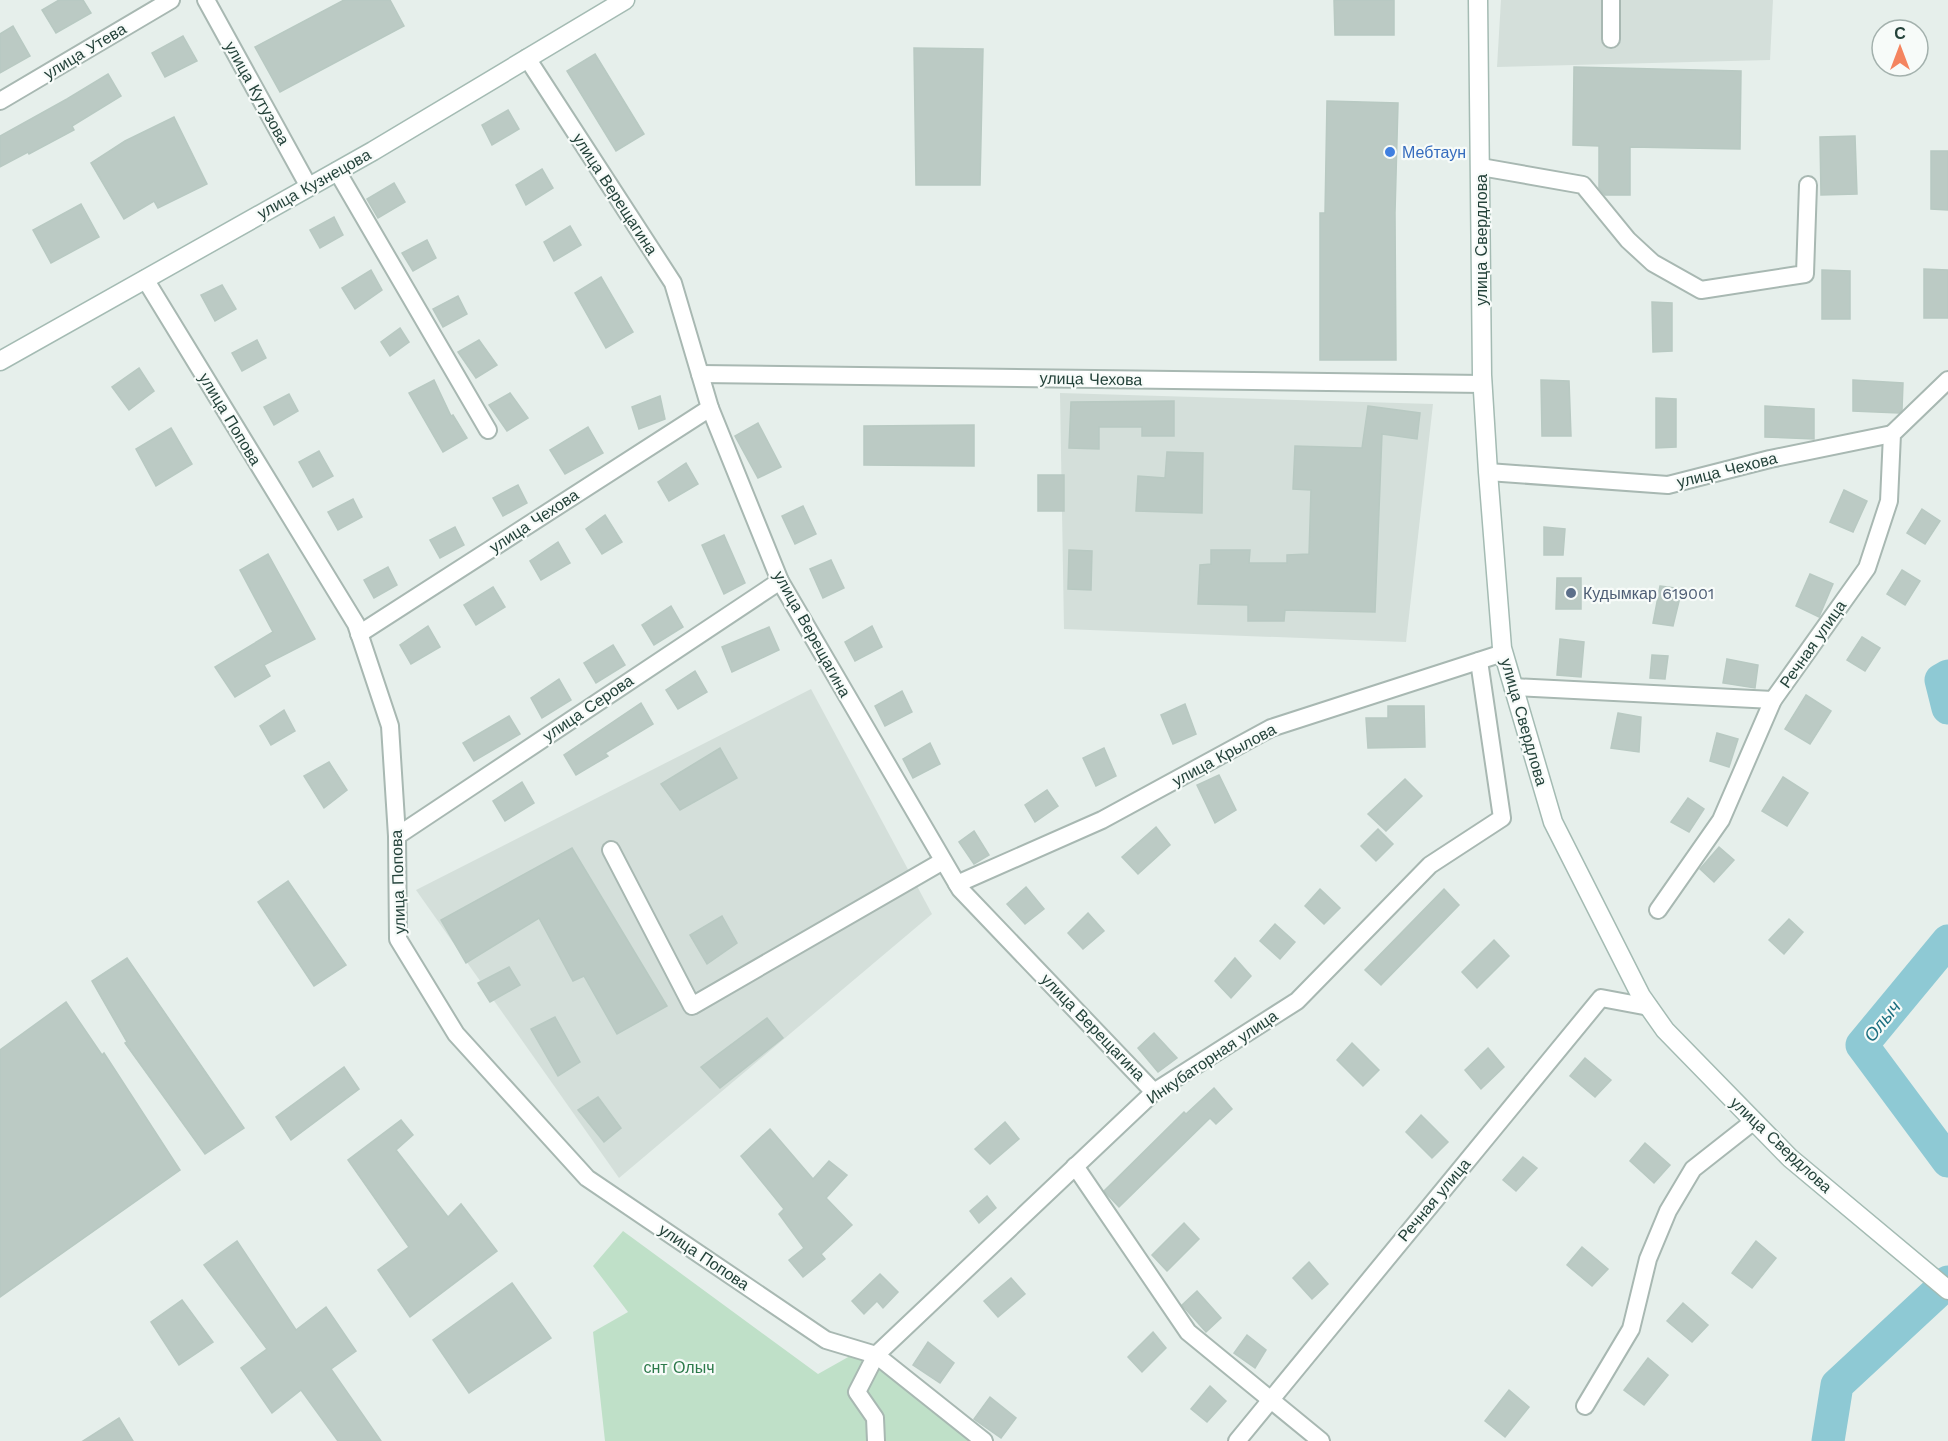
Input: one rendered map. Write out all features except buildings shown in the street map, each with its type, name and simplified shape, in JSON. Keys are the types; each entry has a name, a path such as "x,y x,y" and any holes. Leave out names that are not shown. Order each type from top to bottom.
{"main road":[{"name":"улица Кузнецова","path":"0,360 337,171 625,0"},
{"name":"улица Свердлова","path":"1478,0 1483,384 1503,653 1553,822 1641,996 1665,1030 1790,1158 1948,1290"}],"street":[{"name":"улица Утева","path":"0,102 171,0"},
{"name":"улица Кутузова","path":"206,0 309,187"},
{"path":"1611,0 1611,39"},
{"name":"улица Верещагина","path":"527,58 672,283 710,408 780,581 957,884 1154,1092"},
{"path":"1481,166 1583,185 1628,240 1653,263 1701,290 1805,274 1808,185"},
{"path":"337,171 488,430"},
{"name":"улица Попова","path":"145,279 356,624 390,726 397,836 398,939 456,1034 587,1178 826,1340 876,1355"},
{"name":"улица Чехова","path":"700,374 1483,384"},
{"path":"1892,434 1948,380"},
{"name":"улица Чехова","path":"359,634 710,408"},
{"name":"улица Чехова","path":"1488,472 1668,485 1770,459 1892,434"},
{"name":"Речная улица","path":"1658,909 1721,820 1773,700 1867,568 1889,501 1892,434"},
{"name":"улица Серова","path":"397,836 780,581"},
{"name":"улица Крылова","path":"957,884 1102,820 1270,728 1503,653"},
{"name":"Инкубаторная улица","path":"876,1441 875,1418 857,1392 876,1355 1154,1092 1297,1001 1430,864 1502,818 1479,661"},
{"path":"1513,687 1773,700"},
{"path":"611,850 692,1006 944,861"},
{"name":"Речная улица","path":"1237,1441 1601,998 1649,1008"},
{"path":"1585,1406 1631,1329 1648,1259 1668,1211 1693,1169 1754,1121"},
{"path":"1075,1166 1188,1332 1321,1441"},
{"path":"876,1355 984,1441"}],"shaded area":[{"path":"1501,0 1773,0 1770,60 1497,67"},
{"path":"1060,393 1433,404 1406,642 1064,629"},
{"path":"811,689 932,914 619,1178 416,890"}],"green space":[{"name":"снт Олыч","path":"623,1231 818,1374 866,1347 977,1441 605,1441 593,1332 628,1312 593,1266"}],"waterway":[{"name":"Олыч","path":"1948,676 1941,680 1948,708"},
{"name":"Олыч","path":"1948,941 1862,1045 1948,1161"},
{"name":"Олыч","path":"1828,1441 1837,1385 1948,1282"}],"place":[{"name":"Мебтаун","path":"1390,152"},
{"name":"Кудымкар 619001","path":"1571,593"}]}
